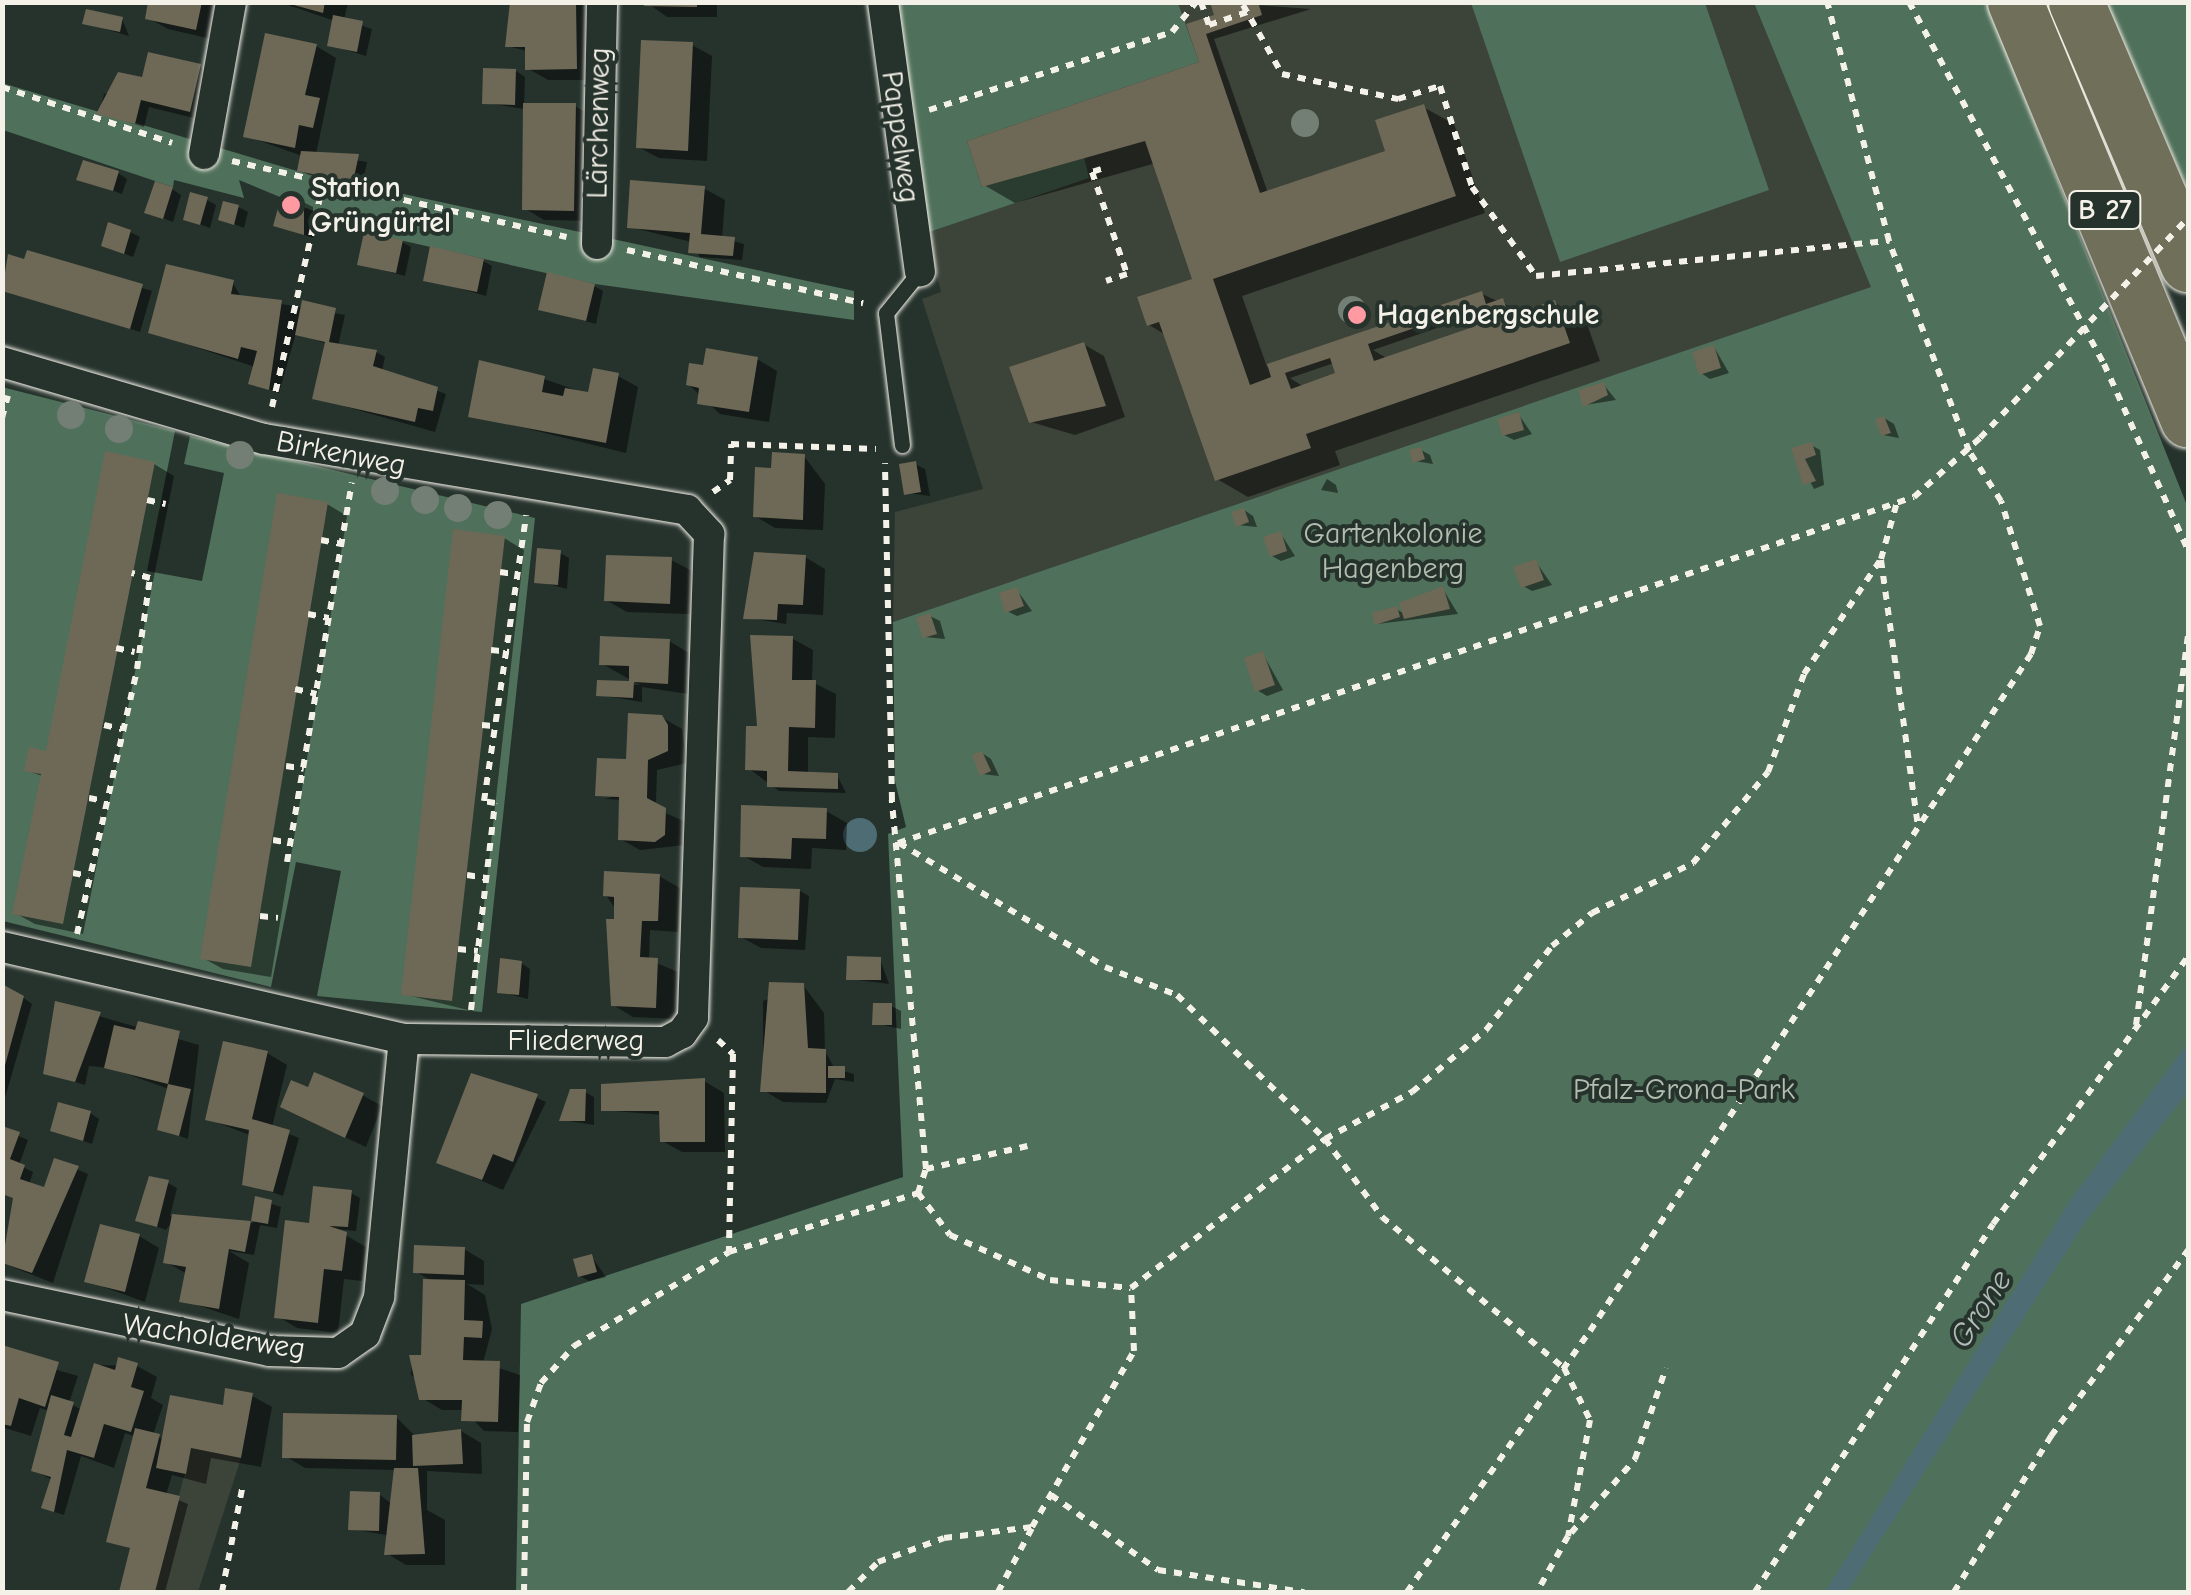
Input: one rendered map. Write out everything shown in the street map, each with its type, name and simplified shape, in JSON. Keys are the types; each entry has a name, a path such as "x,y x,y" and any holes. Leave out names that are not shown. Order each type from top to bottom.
{"highway":[{"name":"B 27","path":"2014,2 2188,420"},
{"name":"B 27","path":"2076,2 2188,264"}],"street":[{"path":"204,154 231,2"},
{"name":"Lärchenweg","path":"596,244 602,2"},
{"name":"Pappelweg","path":"883,2 896,121 920,271"},
{"name":"Birkenweg","path":"2,362 264,439 529,488 687,510"},
{"path":"687,510 709,534 693,1018"},
{"name":"Fliederweg","path":"2,947 404,1039 665,1042 693,1018"},
{"name":"Wacholderweg","path":"2,1295 269,1351 338,1353 364,1334 379,1297 404,1039"}],"lane":[{"path":"902,445 886,313 920,271"}],"path":[{"path":"896,121 1172,32 1199,2 1209,25 1250,11"},
{"path":"1406,1592 1564,1368 2032,654 2040,626 2002,502 1969,451 1889,241 1827,2"},
{"path":"1910,2 2104,364 2188,550"},
{"path":"1243,5 1250,11 1282,74 1398,100 1440,86 1472,187 1536,276 1889,241"},
{"path":"2,87 204,154 596,244 827,289 886,313"},
{"path":"1101,169 1092,172 1127,274"},
{"path":"264,439 323,184"},
{"path":"898,843 1897,502 1969,451 2188,218"},
{"path":"1106,281 1136,271"},
{"path":"687,510 730,480 732,444 885,449 898,843 926,1169 918,1192"},
{"path":"287,862 357,457"},
{"path":"482,725 501,727 529,488"},
{"path":"147,500 166,504"},
{"path":"918,1192 950,1235 1050,1280 1131,1288 1325,1139 1412,1092 1486,1030 1552,946 1592,913 1694,863 1768,772 1804,674 1881,559 1897,502"},
{"path":"321,540 342,544"},
{"path":"1881,559 1918,824"},
{"path":"500,572 518,575"},
{"path":"71,965 150,578 132,574"},
{"path":"308,614 329,618"},
{"path":"2136,1027 2188,634"},
{"path":"116,648 135,652"},
{"path":"491,650 509,652"},
{"path":"295,690 316,694"},
{"path":"104,725 122,729"},
{"path":"468,1040 495,802 480,801 493,726"},
{"path":"286,766 304,769"},
{"path":"89,798 104,801"},
{"path":"273,840 290,843"},
{"path":"898,843 1105,967 1177,995 1325,1139 1382,1217 1564,1368 1590,1420 1568,1536"},
{"path":"74,873 89,876"},
{"path":"468,875 486,878"},
{"path":"260,916 278,918"},
{"path":"458,949 478,951"},
{"path":"1755,1592 1993,1224 2188,957"},
{"path":"693,1018 733,1054 729,1252"},
{"path":"926,1169 1027,1146"},
{"path":"524,1592 527,1422 541,1383 608,1318 729,1252 918,1192"},
{"path":"1954,1592 2052,1436 2188,1250"},
{"path":"998,1592 1134,1351 1131,1288"},
{"path":"1537,1592 1568,1536 1635,1460 1666,1368"},
{"path":"222,1592 243,1484"},
{"path":"1051,1495 1158,1570 1304,1592"},
{"path":"848,1592 878,1562 944,1538 1032,1527"}],"shaded area":[{"name":"Hagenbergschule","path":"897,3 1754,3 1872,287 893,622 895,512 983,489 922,299 941,292 915,190"},
{"path":"191,1448 241,1458 198,1592 155,1592"}],"green space":[{"path":"897,3 1178,3 1199,62 967,141 982,187 1083,153 1089,178 926,233"},
{"path":"1471,3 1705,3 1769,190 1560,262"},
{"name":"Pfalz-Grona-Park","path":"1754,3 1987,3 2188,508 2188,1592 516,1592 521,1304 903,1177 888,834 906,827 895,781 893,622 1871,287"},
{"path":"2107,3 2188,3 2188,194 2187,189"},
{"path":"2,83 297,171 854,291 854,320 595,284 364,232 239,180 244,198 174,180 173,187 3,130"},
{"path":"2,387 175,431 147,571 202,581 224,473 184,464 190,436 535,518 482,1012 317,996 341,871 296,862 271,987 3,921"}],"water":[{"path":"860,818 872,823 877,835 872,847 860,852 848,847 843,835 848,823"},
{"path":"2188,1043 2188,1092 2086,1221 1847,1592 1825,1592 2071,1199"}],"building":[{"path":"148,2 202,2 196,30 145,19"},
{"path":"283,2 325,2 323,13"},
{"path":"510,2 576,2 577,69 525,70 525,47 505,47"},
{"path":"644,2 697,2 697,7 644,6"},
{"path":"1210,2 1258,2 1262,15 1206,34 1260,193 1385,151 1375,120 1424,104 1456,196 1213,279 1250,385 1271,377 1267,364 1482,291 1486,304 1503,298 1509,316 1555,300 1570,343 1306,434 1311,448 1215,481 1159,322 1147,326 1137,297 1192,279 1145,141 982,187 967,141 1199,62 1186,24 1214,15","holes":["1464,311 1470,328 1374,361 1368,344","1330,358 1335,373 1291,389 1285,373"]},
{"path":"86,9 123,17 120,32 82,24"},
{"path":"333,15 363,21 357,52 327,46"},
{"path":"265,33 317,44 305,95 320,98 313,128 299,125 295,148 243,137"},
{"path":"641,40 693,42 688,151 636,148"},
{"path":"148,52 201,64 190,112 141,100 135,124 96,114 118,72 142,77"},
{"path":"483,68 516,69 515,105 482,104"},
{"path":"523,103 576,103 574,211 522,210"},
{"path":"301,151 359,154 353,182 297,171"},
{"path":"83,160 119,171 113,191 76,180"},
{"path":"630,180 705,186 701,234 735,237 733,256 688,253 690,233 627,228"},
{"path":"155,181 173,187 163,219 144,213"},
{"path":"190,192 208,197 200,225 183,220"},
{"path":"282,194 304,200 304,235 273,226"},
{"path":"223,201 239,205 234,225 218,220"},
{"path":"108,222 131,230 124,254 101,246"},
{"path":"364,232 403,240 396,273 357,265"},
{"path":"430,246 484,259 477,292 423,281"},
{"path":"27,250 143,284 130,329 2,291 8,254 24,259"},
{"path":"166,264 234,280 231,294 282,300 269,390 248,384 257,351 241,347 238,359 148,333"},
{"path":"547,272 595,284 586,321 538,310"},
{"path":"302,300 336,308 329,342 377,350 373,366 438,387 433,411 418,408 415,422 312,399 325,342 295,335"},
{"path":"1084,342 1106,406 1029,423 1009,367"},
{"path":"1714,345 1721,368 1699,375 1692,352"},
{"path":"706,348 758,357 749,412 697,404 699,388 686,385 689,363 703,365"},
{"path":"479,360 545,376 542,392 563,396 565,388 588,392 593,368 619,373 606,443 468,417"},
{"path":"1604,382 1608,395 1583,407 1578,390"},
{"path":"1519,412 1524,430 1502,436 1497,419"},
{"path":"1884,416 1891,433 1881,436 1875,419"},
{"path":"1812,442 1816,455 1805,459 1816,481 1803,485 1791,448"},
{"path":"1421,447 1425,459 1413,463 1409,450"},
{"path":"105,451 155,462 63,924 12,914 41,774 24,771 29,747 46,751"},
{"path":"772,452 805,454 803,520 753,517 755,467 771,468"},
{"path":"916,461 921,492 904,495 899,464"},
{"path":"277,493 328,502 251,967 200,959"},
{"path":"1244,508 1249,522 1236,527 1231,512"},
{"path":"453,529 505,536 452,1001 401,995"},
{"path":"1281,531 1287,551 1270,557 1263,537"},
{"path":"537,548 561,550 558,585 534,583"},
{"path":"754,552 806,555 803,605 778,604 777,620 743,619"},
{"path":"606,555 672,557 670,604 604,601"},
{"path":"1536,559 1544,580 1521,588 1513,567"},
{"path":"1443,586 1450,609 1404,619 1399,603"},
{"path":"1017,587 1024,606 1005,613 999,593"},
{"path":"1397,606 1400,617 1375,625 1372,613"},
{"path":"930,613 937,634 923,638 916,618"},
{"path":"750,635 793,636 792,680 816,680 815,728 789,727 788,771 838,773 838,789 767,787 767,771 745,770 746,726 757,726"},
{"path":"600,636 670,639 668,684 634,682 633,698 596,696 597,680 629,681 629,666 599,665"},
{"path":"1263,651 1275,685 1255,692 1244,658"},
{"path":"628,713 662,715 668,725 668,751 648,760 647,798 666,808 665,835 655,842 618,840 619,797 595,796 597,758 626,759"},
{"path":"982,751 991,771 980,776 972,755"},
{"path":"741,805 827,808 826,839 792,838 791,859 740,857"},
{"path":"604,871 660,874 658,921 642,921 640,957 658,958 656,1008 611,1006 606,919 614,919 614,897 603,896"},
{"path":"740,887 800,889 798,940 738,938"},
{"path":"847,956 881,957 881,980 846,980"},
{"path":"500,958 522,961 519,995 497,993"},
{"path":"769,982 804,983 808,1048 826,1049 826,1093 760,1092"},
{"path":"2,984 24,996 4,1069 2,1069"},
{"path":"55,1001 101,1012 75,1082 43,1074"},
{"path":"873,1003 892,1003 892,1025 872,1025"},
{"path":"138,1021 180,1031 168,1084 104,1068 114,1025 135,1030"},
{"path":"223,1041 268,1051 252,1119 290,1130 273,1192 242,1185 249,1130 205,1120"},
{"path":"828,1066 845,1066 845,1078 828,1078"},
{"path":"314,1072 364,1093 345,1138 280,1107 291,1080 308,1087"},
{"path":"471,1073 538,1094 513,1162 493,1154 482,1180 436,1163"},
{"path":"705,1078 705,1142 660,1142 659,1111 601,1111 601,1084"},
{"path":"168,1084 191,1089 179,1136 157,1130"},
{"path":"570,1089 586,1089 585,1121 559,1121"},
{"path":"58,1102 91,1111 83,1141 50,1131"},
{"path":"2,1126 20,1132 10,1159 25,1165 20,1179 44,1187 54,1158 79,1166 32,1273 2,1263 13,1198 2,1194"},
{"path":"149,1176 169,1180 157,1227 135,1221"},
{"path":"313,1186 352,1190 348,1227 329,1226 347,1232 342,1271 324,1269 318,1323 274,1318 285,1220 309,1223"},
{"path":"255,1196 272,1200 268,1224 251,1221"},
{"path":"172,1214 251,1221 245,1252 229,1249 219,1309 179,1302 186,1267 163,1263"},
{"path":"100,1224 140,1234 125,1292 84,1282"},
{"path":"414,1245 465,1247 464,1275 413,1273"},
{"path":"592,1254 597,1272 578,1277 573,1259"},
{"path":"423,1279 465,1280 464,1320 483,1321 482,1338 464,1337 463,1360 500,1361 498,1422 461,1421 462,1400 419,1400 409,1355 421,1355"},
{"path":"2,1345 59,1362 45,1407 19,1398 11,1426 2,1424"},
{"path":"118,1357 138,1363 131,1387 144,1391 131,1432 104,1424 94,1458 67,1450 54,1512 41,1508 51,1477 31,1471 51,1395 74,1402 64,1435 71,1437 94,1363 115,1370"},
{"path":"225,1388 253,1393 241,1458 191,1448 186,1474 156,1468 170,1395 223,1405"},
{"path":"283,1413 397,1415 396,1460 282,1458"},
{"path":"135,1428 160,1434 146,1488 180,1496 155,1592 119,1592 130,1548 106,1542"},
{"path":"461,1429 463,1464 413,1466 412,1435"},
{"path":"394,1468 418,1468 425,1554 384,1555"},
{"path":"350,1491 380,1492 379,1531 348,1530"}],"place":[{"name":"Station Grüngürtel","path":"291,205"},
{"name":"Hagenbergschule","path":"1357,315"}],"park label":[{"name":"Gartenkolonie Hagenberg","path":"1393,551"}],"water label":[{"name":"Grone","path":"1981,1309"}]}
